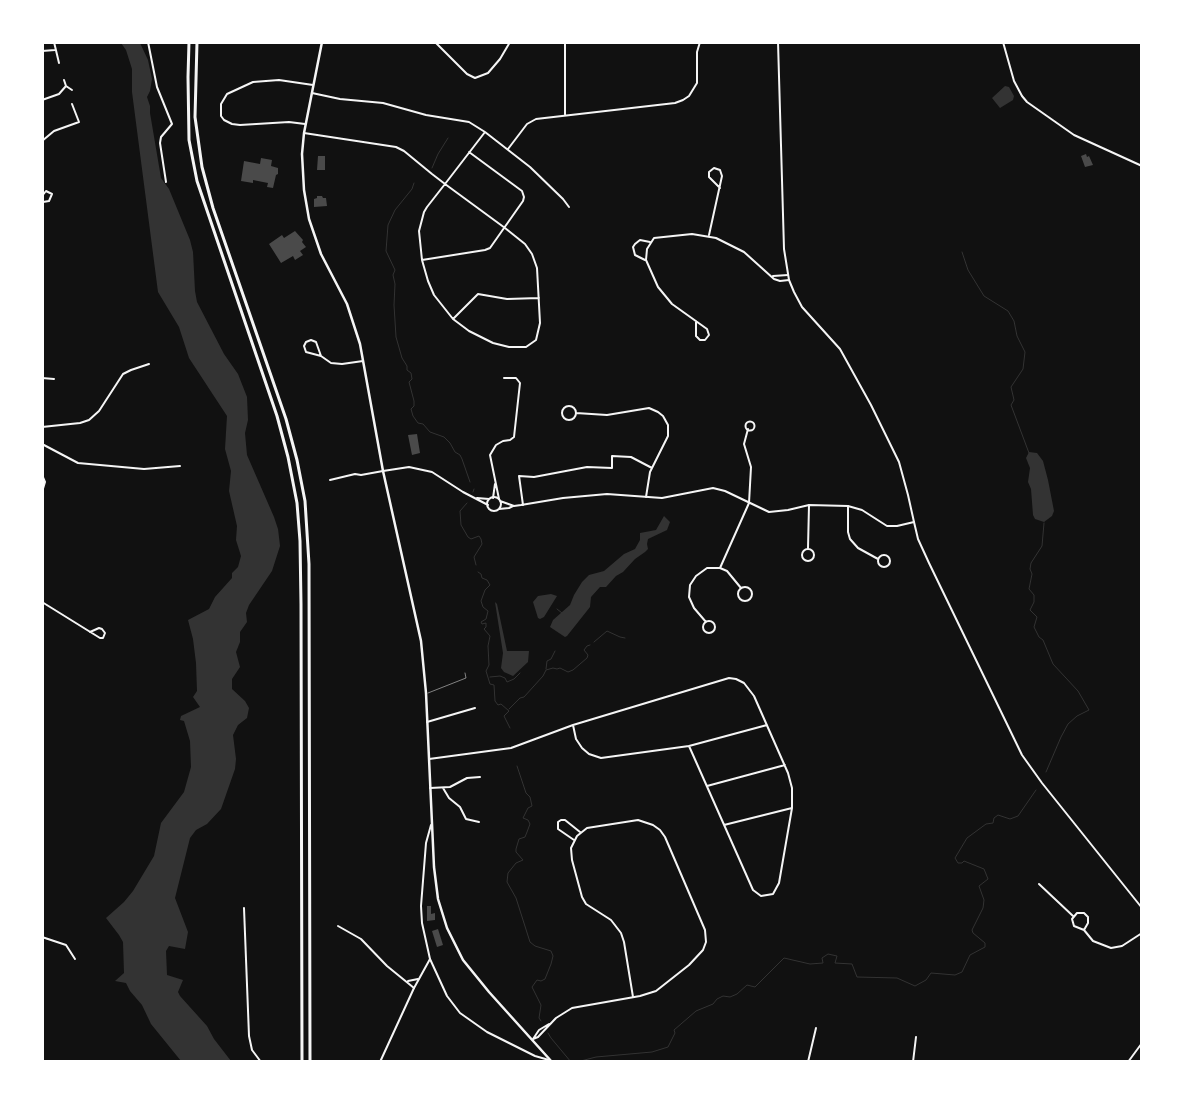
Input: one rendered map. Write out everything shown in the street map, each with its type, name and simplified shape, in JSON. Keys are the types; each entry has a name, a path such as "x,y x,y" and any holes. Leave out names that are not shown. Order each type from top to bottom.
{"highway":[{"path":"189,42 189,140 196,174 207,213 281,430 297,503 301,587 302,1062"},
{"path":"197,42 194,109 202,167 213,208 286,419 297,460 304,501 309,564 310,1062"}],"main road":[{"path":"322,42 304,133 302,154 304,190 313,232 321,254 350,312 364,361 384,471 421,641 426,693 431,825 436,891 443,919 450,936 470,969 551,1060"}],"street":[{"path":"54,42 59,64"},
{"path":"148,42 157,87 172,124 161,137 160,143 166,182"},
{"path":"435,42 467,74 475,78 488,73 500,59 510,42"},
{"path":"565,42 565,114"},
{"path":"508,149 524,127 531,121 545,117 675,103 683,100 689,96 697,83 697,52 700,42"},
{"path":"778,42 784,250 789,280 794,292 802,307 834,340 872,405 899,462 918,539 1022,755 1142,908"},
{"path":"1003,42 1014,81 1027,102 1074,135 1142,166"},
{"path":"42,51 56,49"},
{"path":"64,80 66,86 72,90"},
{"path":"306,124 289,122 232,124 221,116 221,104 227,94 253,82 279,80 313,85"},
{"path":"42,100 57,95 66,86"},
{"path":"312,94 383,103 426,115 473,124 508,149 539,175 569,207"},
{"path":"42,142 54,130 79,122 72,104"},
{"path":"304,133 400,149 445,184 505,228 525,244 532,254 538,273 540,323 539,332 533,343 526,348 509,347 493,343 469,331 453,319 434,295 422,260 419,231 427,207 445,184 484,132"},
{"path":"422,260 487,249 492,246 523,202 523,194 520,189 469,152"},
{"path":"709,236 720,188 722,174 720,170 714,168 709,172 709,177 720,188"},
{"path":"46,191 52,194 49,201 43,202 42,197 46,191"},
{"path":"696,321 697,338 702,341 707,339 709,335 708,330 696,321 672,304 658,288 646,260 647,248 650,242 657,238 681,234 709,236 722,240 744,252 777,281 789,280"},
{"path":"646,260 635,255 633,247 640,240 650,242"},
{"path":"771,276 788,275"},
{"path":"453,319 478,294 506,299 539,298"},
{"path":"321,356 316,342 311,340 306,342 304,346 306,352 321,356 336,364 364,361"},
{"path":"42,427 80,423 93,418 123,374 149,364"},
{"path":"42,378 54,379"},
{"path":"499,509 501,506 491,464 491,452 498,443 514,438 520,380 504,378"},
{"path":"568,406 573,407 576,413 570,419 566,418 562,413 563,409 568,406"},
{"path":"576,413 606,415 645,408 658,412 667,422 667,439 649,476 646,497"},
{"path":"720,568 749,503 752,467 744,444 748,430"},
{"path":"42,444 78,463 144,469 180,466"},
{"path":"523,505 519,476 534,476 587,467 612,468 612,456 631,457 652,468"},
{"path":"330,480 355,474 361,475 406,467 430,471 492,510 597,494 668,498 713,488 725,491 773,512 809,505 848,506 862,510 887,526 914,522"},
{"path":"42,475 45,482 42,492"},
{"path":"488,506 495,481"},
{"path":"474,498 491,498 514,506"},
{"path":"808,548 812,550 814,556 812,560 808,561 804,560 802,555 808,548 809,505"},
{"path":"848,506 848,532 850,539 858,548 878,559"},
{"path":"882,555 886,556 889,563 884,567 880,566 878,559 882,555"},
{"path":"706,622 689,597 690,586 696,576 703,570 714,567 720,568 727,571 741,588"},
{"path":"741,588 748,588 751,591 751,596 745,601 739,598 738,594 741,588"},
{"path":"42,602 90,632 100,638 105,633 99,628 90,632"},
{"path":"710,621 713,623 714,628 712,632 704,630 703,625 706,622 710,621"},
{"path":"429,759 511,748 573,725 709,684 733,678 744,682 767,725 785,765 792,788 792,808 778,887 773,894 761,896 753,890 689,746"},
{"path":"427,722 475,708"},
{"path":"573,725 576,739 582,748 589,754 597,757 689,746 767,725"},
{"path":"707,786 785,765"},
{"path":"430,788 450,787 467,778 480,777"},
{"path":"443,788 449,798 460,807 466,819 479,822"},
{"path":"724,825 792,808"},
{"path":"574,840 558,829 558,822 565,820 580,832"},
{"path":"533,1039 539,1030 561,1013 572,1008 633,997 656,991 698,957 706,942 705,930 665,837 657,827 646,822 634,821 596,826 580,832 574,840 571,852 582,897 586,904 611,920 621,933 633,997"},
{"path":"431,825 426,843 421,906 422,923 430,959 447,996 460,1013 494,1035 545,1060 551,1060"},
{"path":"1039,884 1073,916"},
{"path":"244,908 249,1036 252,1050 261,1062"},
{"path":"1073,916 1081,912 1087,916 1088,923 1084,930"},
{"path":"1073,916 1074,926 1084,930 1093,941 1114,948 1122,946 1142,933"},
{"path":"338,926 361,939 414,988"},
{"path":"42,936 66,945 75,959"},
{"path":"380,1062 414,988 430,959"},
{"path":"408,982 419,978"},
{"path":"808,1062 816,1028"},
{"path":"913,1062 916,1037"},
{"path":"1128,1062 1142,1043"}],"lane":[{"path":"426,693 466,678 466,673"}],"shaded area":[{"path":"121,43 140,43 148,60 152,79 147,97 161,178 169,189 190,240 193,252 197,302 224,354 238,374 247,397 248,420 245,433 247,455 274,517 280,546 272,571 249,605 246,613 247,622 240,632 240,642 236,652 240,667 232,679 232,689 245,701 249,708 247,718 238,725 233,735 236,759 235,769 221,809 207,824 196,830 190,838 175,898 188,932 185,949 169,946 166,951 167,975 183,980 178,992 180,996 207,1026 214,1039 231,1061 181,1061 151,1024 142,1005 126,983 115,981 124,973 123,942 106,918 133,891 154,856 161,823 184,792 191,767 190,741 184,721 180,720 181,716 200,707 193,697 197,691 196,663 188,620 209,609 215,597 232,578 232,573 238,567 241,556 236,540 237,526 229,491 231,471 225,449 227,416 189,358 179,327 158,292 132,92 132,69 126,50"},
{"path":"1005,86 1009,87 1014,96 1013,100 1000,108 992,98"},
{"path":"1029,452 1037,453 1043,461 1048,480 1054,511 1052,516 1044,522 1035,519 1033,515 1031,489 1028,482 1030,468 1026,458"},
{"path":"664,516 670,522 667,530 648,539 648,549 645,552 616,576 606,587 600,587 591,597 590,607 567,636 565,637 550,627 553,620 570,605 582,582 589,575 604,571 624,554 635,549 640,540 640,533 656,530"},
{"path":"551,594 557,596 544,617 540,619 533,602 538,596"},
{"path":"495,602 507,651 529,651 528,662 513,676 504,672 501,668 503,653"}],"building":[{"path":"1086,154 1093,165 1085,167 1081,156"},
{"path":"318,156 325,156 325,170 317,170"},
{"path":"261,158 272,160 271,166 278,168 273,188 267,187 268,183 253,180 253,183 241,181 244,161 260,164"},
{"path":"317,196 326,198 327,206 314,207 314,199"},
{"path":"295,231 306,247 300,251 303,255 295,260 293,256 281,263 269,244 282,235 284,238"},
{"path":"417,434 420,453 412,455 408,435"},
{"path":"427,906 431,906 431,914 435,913 435,920 427,921"},
{"path":"438,929 443,945 437,947 432,931"}],"waterway":[{"path":"432,168 448,138"},
{"path":"414,183 412,189 395,210 388,225 386,251 395,270 393,275 395,284 396,337 402,358 407,366 407,370 411,373 412,379 409,382 414,401 414,406 411,409 413,416 418,423 423,424 430,432 444,437 450,443 455,452 460,455 470,482"},
{"path":"962,252 968,270 984,296 1008,311 1014,321 1017,336 1025,352 1023,369 1011,387 1014,400 1011,405 1029,453"},
{"path":"467,503 460,511 461,525 468,537 471,539 479,536 481,539 482,544 474,557 476,565"},
{"path":"1044,523 1042,546 1031,563 1030,569 1032,574 1029,589 1034,595 1034,602 1030,610 1037,617 1034,627 1039,637 1043,640 1053,664 1078,691 1089,710 1077,716 1068,724 1046,772"},
{"path":"478,572 490,585 485,590 481,601 483,607 488,611 486,619 481,622 482,624 486,623 484,629 490,636 488,646 489,665 486,671 490,684 494,685 495,701 498,705 501,704 509,711 504,716 510,728"},
{"path":"557,609 562,613"},
{"path":"594,642 607,631 625,638"},
{"path":"509,709 520,698 524,697 546,670 553,668 560,668 568,672 573,670 587,658 588,655 584,650 590,645"},
{"path":"546,669 547,661 551,659 555,651"},
{"path":"490,677 500,676 505,678 507,682 514,679 520,673"},
{"path":"517,766 532,806 528,808 523,818 528,820 530,824 525,837 519,839 516,849 516,852 523,860 516,863 508,873 507,882 516,898 530,942 535,946 551,951 553,956 545,979 537,980 532,987 541,1005 539,1018 541,1021"},
{"path":"577,1062 596,1057 652,1052 668,1047 675,1033 674,1030 696,1011 713,1004 723,996 730,997 737,994 747,985 755,987 784,958 810,964 823,963 822,958 828,954 837,956 835,963 852,964 857,977 897,978 915,986 926,980 931,973 955,975 962,972 970,955 985,947 985,943 972,930 983,908 984,900 979,886 988,879 984,869 964,861 958,863 955,858 967,838 986,824 993,823 994,818 998,815 1010,819 1018,816 1036,790"},
{"path":"548,1033 571,1062"}]}
